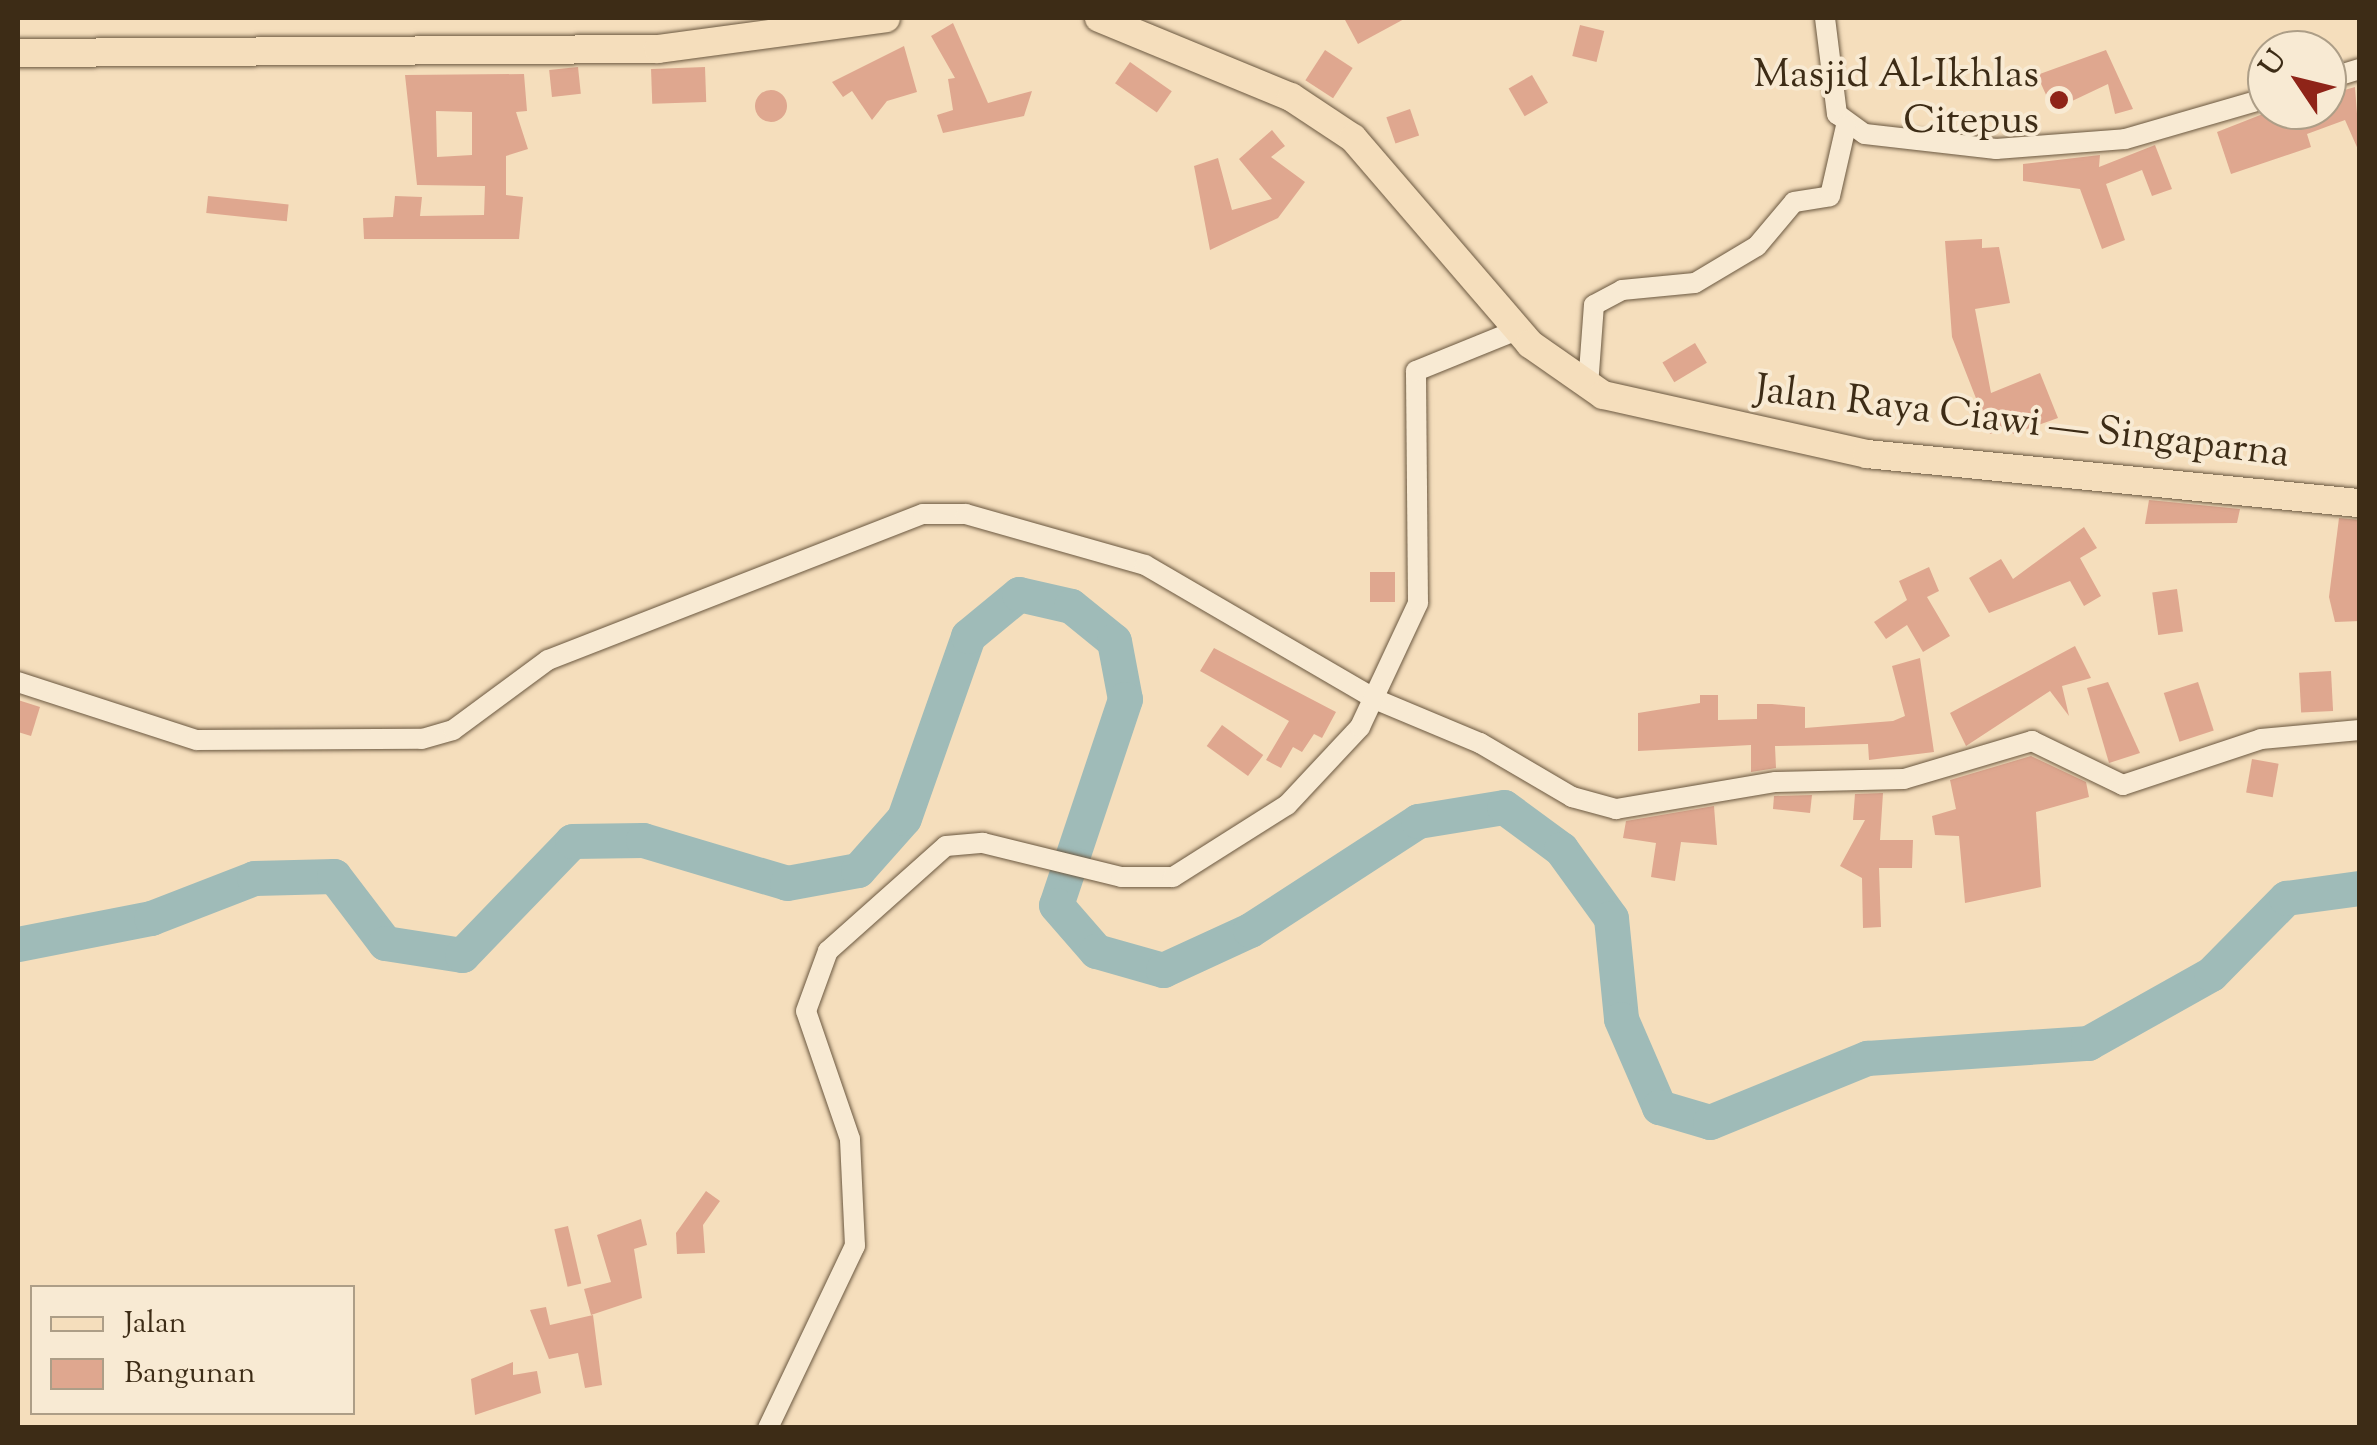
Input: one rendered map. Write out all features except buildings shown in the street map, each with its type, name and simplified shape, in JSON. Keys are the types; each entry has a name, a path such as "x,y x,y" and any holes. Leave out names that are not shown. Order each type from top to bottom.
{"main road":[{"path":"18,54 658,49 886,18"},
{"name":"Jalan Raya Ciawi — Singaparna","path":"1099,18 1291,97 1353,138 1517,330 1588,386 1667,416 1867,454 2360,503"}],"street":[{"path":"1588,386 1594,306 1622,290 1695,282 1757,246 1794,202 1830,196 1846,126 1825,18"},
{"path":"1846,126 1996,148 2058,145 2125,139 2247,104"},
{"path":"768,1428 855,1246 850,1139 809,1038 812,981 828,951 932,852 968,843 1144,881 1207,863 1326,767 1377,700 1418,602 1413,378 1428,362 1517,330"},
{"path":"18,682 197,740 422,739 453,730 548,660 924,514 966,514 1145,565 1377,700 1480,743 1572,798 1616,809 1776,782 1904,778 2032,740 2123,785 2261,738 2360,730"}],"waterway":[{"path":"18,944 151,918 254,878 334,876 385,943 462,955 572,841 643,840 787,883 858,870 904,818 968,636 1019,594 1071,606 1114,641 1125,699 1056,905 1096,951 1163,970 1250,930 1418,821 1504,807 1561,849 1611,918 1621,1019 1659,1107 1710,1122 1867,1058 2088,1043 2211,974 2286,898 2360,888"}],"place":[{"name":"Masjid Al-Ikhlas Citepus","path":"2059,100"}]}
